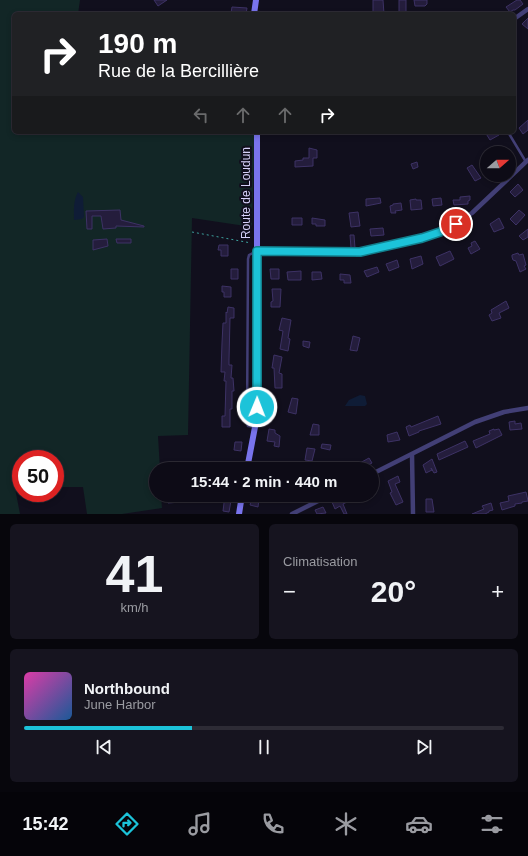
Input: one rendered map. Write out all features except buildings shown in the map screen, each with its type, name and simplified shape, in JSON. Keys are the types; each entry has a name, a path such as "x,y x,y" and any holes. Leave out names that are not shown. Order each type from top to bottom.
{"main road":[{"path":"254,12 256,0"},
{"name":"Route de Loudun","path":"248,462 255,427 257,399 257,134"},
{"path":"239,514 241,502"}],"street":[{"path":"516,18 528,9"},
{"path":"257,247 360,252 431,235 452,226 472,213 527,162"},
{"path":"379,470 488,417 504,412 528,408"},
{"path":"412,454 413,514"},
{"path":"292,514 316,502"}],"lane":[{"path":"509,134 527,162"},
{"path":"255,427 248,426 247,422 248,267 249,255 257,247"}],"path":[{"path":"192,232 257,247"}],"green space":[{"path":"0,0 80,0 78,12 12,12 12,134 255,134 252,227 192,218 188,435 158,436 160,462 149,462 149,502 162,502 162,508 122,514 87,514 83,487 64,487 64,450 12,450 12,502 18,502 20,514 0,514"}],"water":[{"path":"78,192 83,197 84,217 82,219 74,220 76,195"},
{"path":"360,395 365,396 367,404 365,406 345,406 349,400"}],"route":[{"path":"257,407 257,251 360,252 422,238 440,232 456,224"}]}
